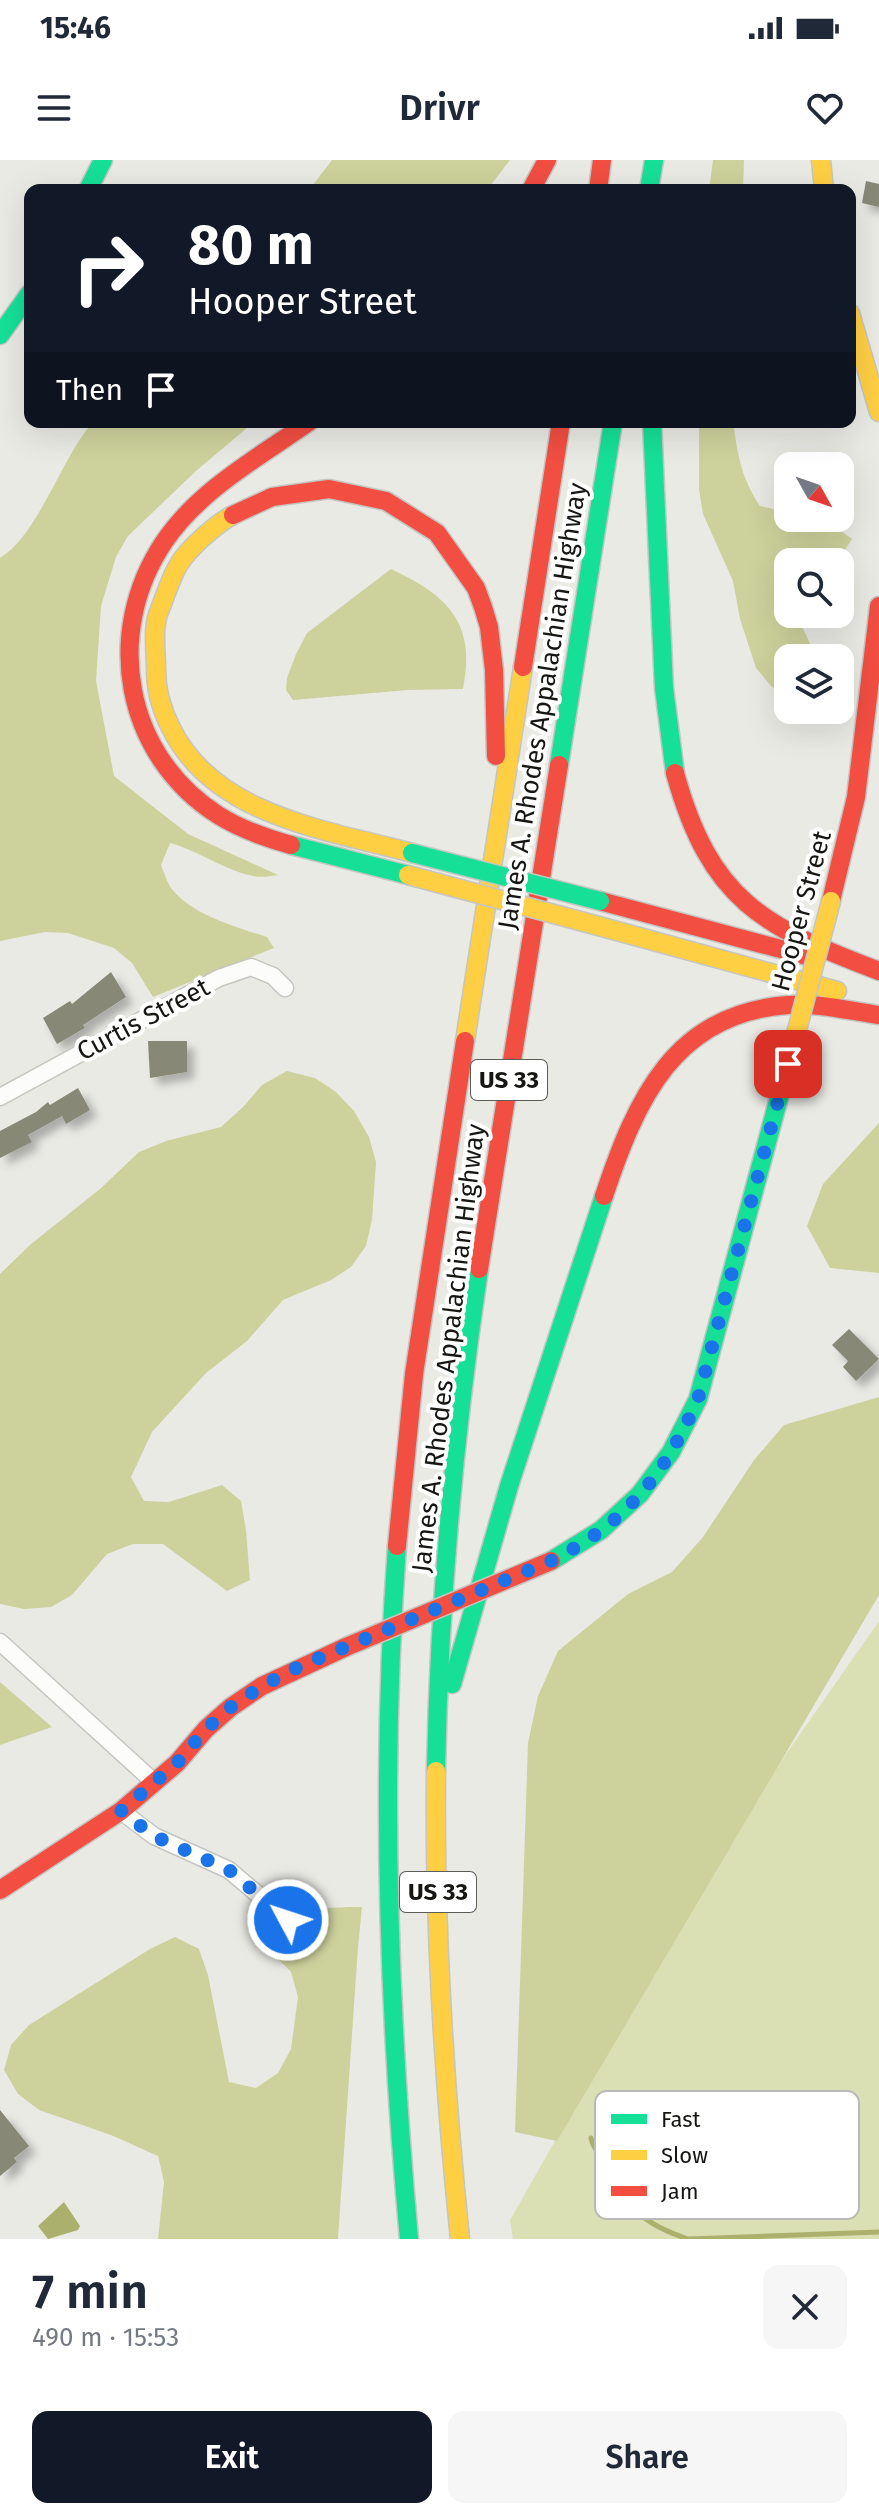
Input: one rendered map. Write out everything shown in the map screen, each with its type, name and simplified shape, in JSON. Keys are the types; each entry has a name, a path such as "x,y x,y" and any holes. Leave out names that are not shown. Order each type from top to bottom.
{"main road":[{"path":"91,184 103,160"},
{"path":"534,184 547,160"},
{"path":"599,184 602,160"},
{"path":"650,184 654,160"},
{"path":"665,184 667,160"},
{"path":"821,160 823,184"},
{"path":"0,335 24,301"},
{"path":"856,333 879,412"},
{"path":"301,428 224,483 191,512 165,540 145,574 134,604 128,672 135,706 149,740 166,768 191,794 218,815 282,841 879,1004"},
{"name":"James A. Rhodes Appalachian Highway","path":"409,2239 399,2142 389,1973 386,1779 394,1585 424,1297 560,428"},
{"name":"James A. Rhodes Appalachian Highway","path":"460,2239 452,2168 438,1944 437,1741 446,1551 472,1326 612,428"},
{"path":"652,428 667,727 680,797 695,835 729,886 773,925 879,971"},
{"path":"499,823 487,619 477,590 462,562 444,540 422,521 395,505 335,488 307,488 271,495 236,510 208,530 185,555 167,585 157,613 153,642 154,671 159,701 171,730 207,776 232,794 291,819 412,853 801,955 879,971"},
{"name":"Hooper Street","path":"0,1890 121,1811 177,1763 206,1729 231,1707 274,1680 551,1561 581,1545 610,1525 639,1497 663,1467 683,1434 698,1399 831,901 856,797 879,606"},
{"path":"437,1741 481,1575 517,1459 616,1159 632,1117 650,1083 668,1060 692,1038 721,1021 755,1009 804,1005 879,1015"}],"street":[{"name":"Curtis Street","path":"0,1097 219,978 251,967 273,976 285,988"},
{"path":"0,1642 154,1782"},
{"path":"121,1811 154,1836 229,1870 288,1920"}],"shaded area":[{"path":"332,160 510,160 492,184 314,184"},
{"path":"713,160 744,160 743,184 710,184"},
{"path":"88,428 247,428 128,536 116,557 101,606 96,681 114,776 188,834 278,875 259,877 242,873 170,843 161,865 170,886 180,897 215,919 267,937 274,948 153,997 132,963 114,948 68,933 45,932 0,941 0,558 26,532"},
{"path":"699,428 734,428 748,485 760,506 774,509 774,532 842,532 852,539 846,548 774,548 774,628 803,628 810,644 774,644 774,688 756,668 740,619 733,581 703,514 699,489"},
{"path":"391,569 428,589 453,614 466,646 463,689 408,690 293,700 286,690 287,678 307,633"},
{"path":"287,1071 315,1078 336,1092 354,1111 369,1137 376,1162 372,1220 366,1246 351,1267 331,1280 283,1300 247,1341 206,1373 152,1432 131,1477 144,1501 169,1502 222,1485 241,1501 250,1580 227,1591 163,1544 133,1544 107,1554 72,1595 51,1607 24,1609 0,1604 0,1274 139,1152 166,1141 221,1127 262,1085"},
{"path":"879,1123 879,1273 830,1268 807,1226 823,1184"},
{"path":"879,1397 879,1595 557,2141 515,2132 528,1743 538,1696 558,1651 628,1594 672,1572 703,1537 754,1460 784,1425"},
{"path":"879,1621 879,2239 513,2239 510,2220 726,1840"},
{"path":"0,1682 52,1727 0,1745"},
{"path":"362,1907 338,2239 158,2239 164,2182 158,2156 111,2135 39,2110 18,2094 4,2070 11,2045 29,2025 150,1949 175,1937 199,1949 208,1975 229,2082 256,2088 278,2073 291,2049 298,1997 291,1972 261,1941 249,1912"},
{"path":"64,2202 80,2226 78,2230 48,2239 38,2226"}],"building":[{"path":"866,181 879,184 879,207 862,203"},
{"path":"111,972 126,997 83,1025 85,1028 57,1044 43,1018 70,1001 72,1004"},
{"path":"148,1041 187,1041 187,1072 150,1078"},
{"path":"78,1088 90,1110 66,1124 62,1116 28,1135 32,1142 0,1158 0,1131"},
{"path":"849,1329 879,1359 856,1381 843,1367 848,1361 832,1345"},
{"path":"0,2110 29,2146 14,2158 17,2162 0,2176"}],"waterway":[{"path":"591,2138 595,2148"},
{"path":"646,2219 688,2239"},
{"path":"689,2239 879,2232"}],"traffic: fast":[{"path":"91,184 103,160"},
{"path":"650,184 654,160"},
{"path":"0,335 24,301"},
{"path":"559,765 612,428"},
{"path":"652,428 664,688 675,773"},
{"path":"291,845 408,875"},
{"path":"412,853 600,901"},
{"path":"551,1561 601,1530 640,1494 671,1452 698,1399 788,1064"},
{"path":"452,1684 509,1486 604,1196"},
{"path":"436,1771 440,1645 449,1520 479,1269"},
{"path":"397,1546 389,1719 389,1892 396,2066 409,2239"}],"traffic: slow":[{"path":"821,160 823,184"},
{"path":"856,333 879,412"},
{"path":"233,515 196,544 179,564 158,616 155,638 157,684 171,728 190,758 215,781 244,800 310,827 412,853"},
{"path":"465,1041 523,667"},
{"path":"408,875 595,925"},
{"path":"788,1064 831,901"},
{"path":"595,925 837,991"},
{"path":"436,1771 441,2005 460,2239"}],"traffic: jam":[{"path":"534,184 547,160"},
{"path":"599,184 602,160"},
{"path":"291,845 253,833 226,820 186,790 161,760 144,726 133,690 129,653 133,615 145,577 178,523 212,490 300,428"},
{"path":"523,667 560,428"},
{"path":"233,515 272,497 329,489 386,501 437,533 476,588 489,627 494,670 496,756"},
{"path":"831,901 856,797 879,606"},
{"path":"479,1269 559,765"},
{"path":"675,773 705,851 724,880 747,903 773,923 803,939 879,971"},
{"path":"600,901 807,956"},
{"path":"604,1196 630,1127 646,1095 665,1068 688,1044 716,1025 749,1012 788,1005 823,1006 879,1015"},
{"path":"397,1546 414,1374 465,1041"},
{"path":"346,1647 551,1561"},
{"path":"0,1890 121,1811 177,1763 206,1729 231,1707 262,1686 346,1647"}],"route":[{"path":"288,1920 229,1870 154,1836 121,1811 177,1763 206,1729 262,1686 298,1667 551,1561 610,1525 639,1497 663,1467 683,1434 698,1399 788,1064"}]}
